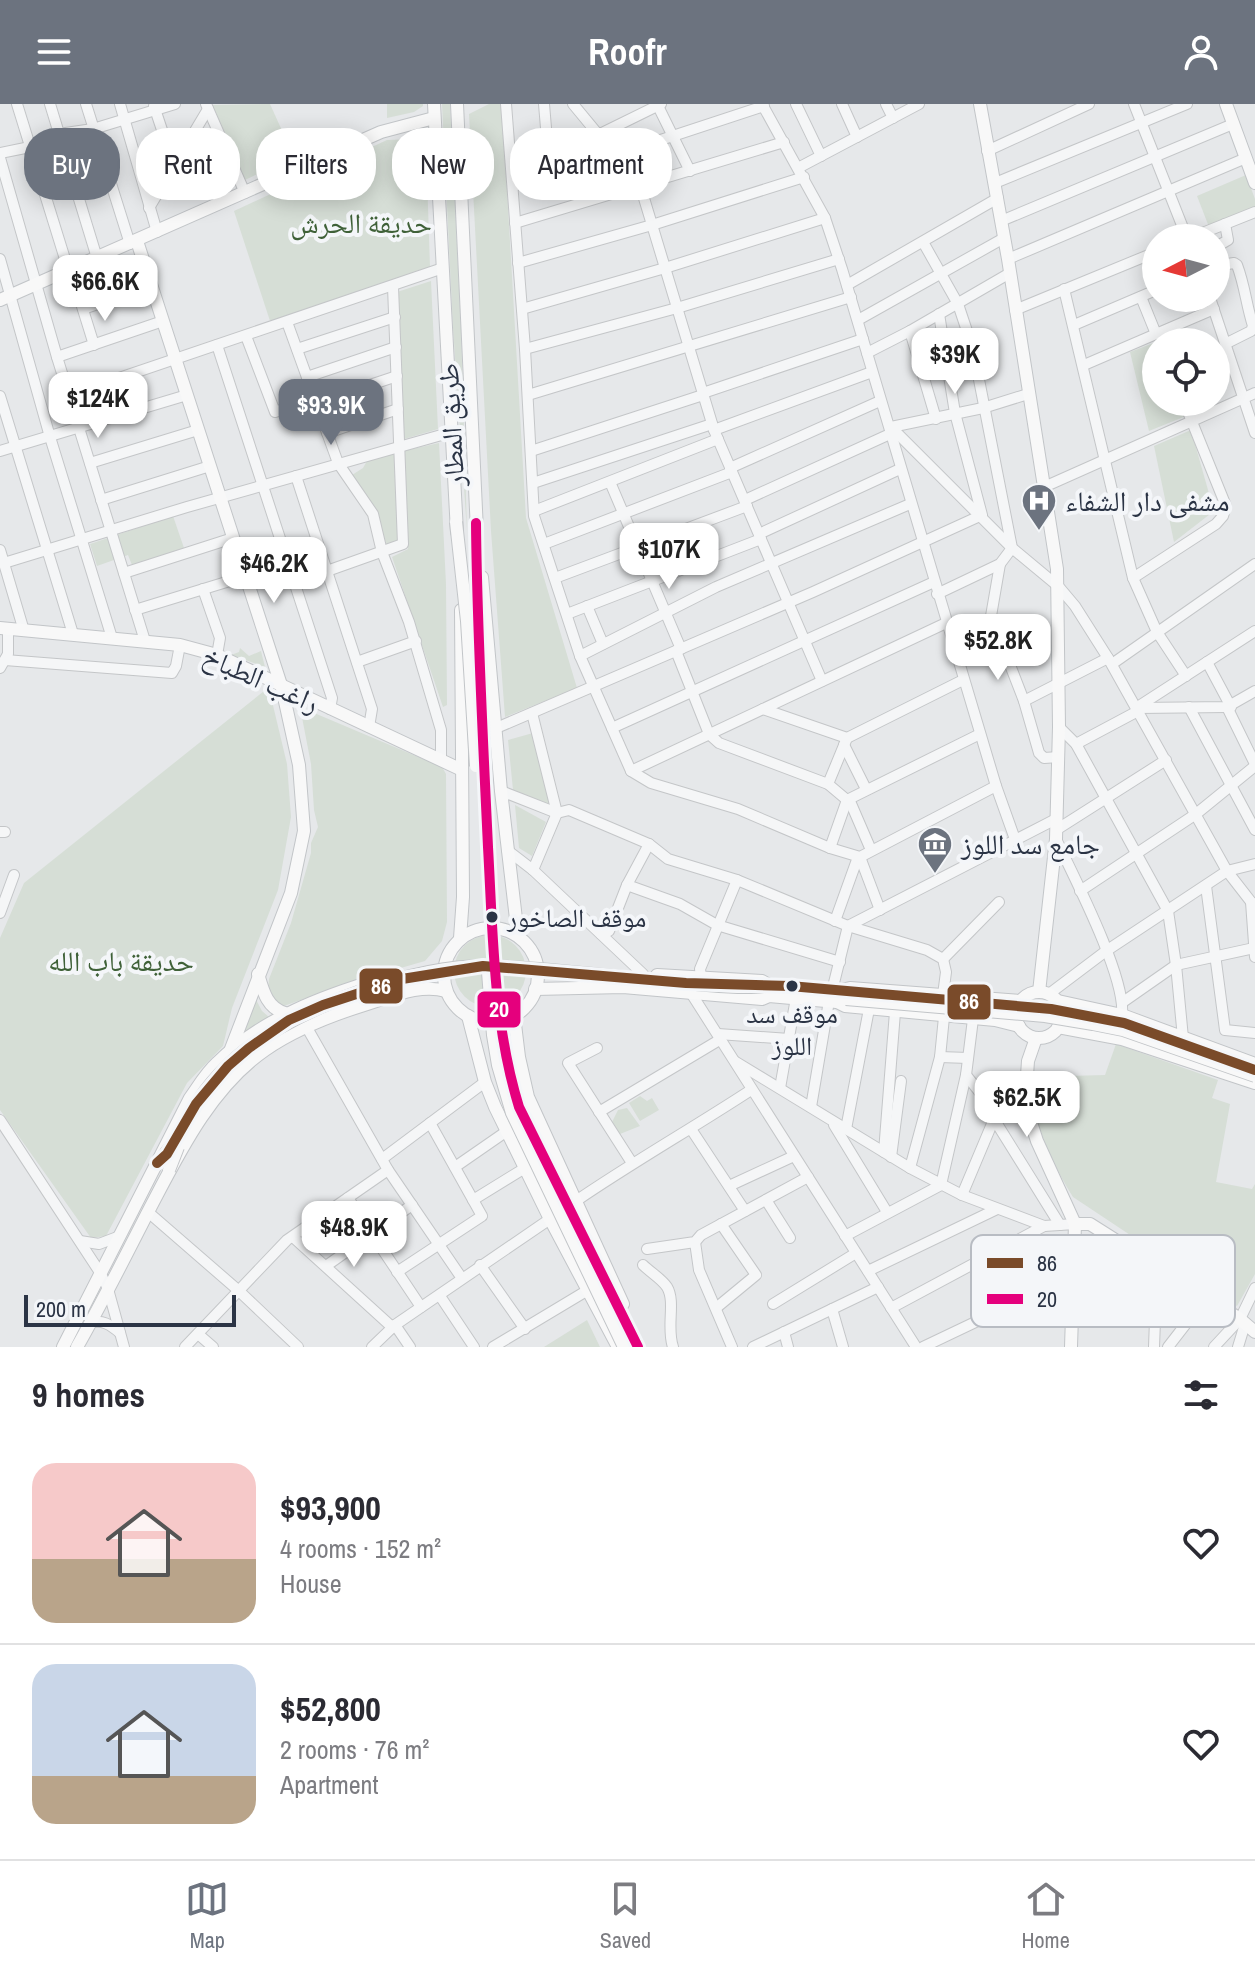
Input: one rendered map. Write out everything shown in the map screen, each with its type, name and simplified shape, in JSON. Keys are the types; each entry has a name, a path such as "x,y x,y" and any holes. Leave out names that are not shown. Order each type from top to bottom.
{"main road":[{"name":"طريق المطار","path":"434,104 461,623 463,908 460,938"},
{"name":"طريق المطار","path":"457,104 476,523 494,729 518,936"},
{"path":"980,104 1008,259 1059,587 1059,757 1049,996 1062,1014 1058,1027 1049,1036 1036,1038 1026,1034 1016,1016 1020,1001 1029,994 1049,996 1122,1008 1183,1038 1255,1064"},
{"path":"1226,104 1255,183"},
{"path":"6,298 381,132 434,118"},
{"path":"133,242 163,321 282,688 299,765 304,831 291,893 229,1054"},
{"path":"456,522 467,621 490,1006 498,1065 512,1113 624,1347"},
{"path":"476,523 477,626 489,867 498,995 509,1074 519,1107 640,1347"},
{"name":"راغب الطباخ","path":"4,628 180,645 217,655 462,770"},
{"path":"487,928 518,936 531,950 536,964 535,989 530,1000 514,1016 499,1021 483,1021 459,1010 446,991 445,964 450,950 460,938 487,928"},
{"path":"63,1347 190,1098 216,1064 285,1013 334,993 400,973 445,964"},
{"path":"536,964 560,969 762,981 769,990 796,998 838,996 850,988 1020,1001"},
{"path":"157,1163 167,1154 196,1104 228,1066 289,1020 323,1005 402,979 483,966 838,996 1051,1009 1124,1023 1255,1073"},
{"path":"400,973 405,993"},
{"path":"258,974 265,997 275,1010 285,1013"},
{"path":"169,1170 180,1140 212,1091 253,1052 292,1026 326,1010 407,983 453,975 508,974 762,993 769,990"},
{"path":"77,1347 169,1170 213,1102 240,1072 263,1051 306,1026 431,986 446,991"},
{"path":"535,989 623,987 762,999 769,990"},
{"path":"838,996 845,1006 1006,1021 1019,1026"},
{"path":"468,1016 485,1082 507,1131 618,1347"},
{"path":"514,1016 528,1097 640,1347"},
{"path":"1058,1027 1122,1039 1255,1083"},
{"path":"1036,1038 1028,1061 1025,1104 1037,1141 1075,1224 1074,1235"},
{"path":"1075,1224 1090,1224 1107,1235"}],"street":[{"path":"17,104 24,128"},
{"path":"50,104 57,128"},
{"path":"86,104 93,128"},
{"path":"120,104 157,232"},
{"path":"96,128 154,107 175,104"},
{"path":"506,104 510,151"},
{"path":"544,104 546,128"},
{"path":"573,104 592,128"},
{"path":"612,128 659,104 690,171"},
{"path":"796,104 821,156"},
{"path":"842,104 857,137"},
{"path":"886,104 893,118"},
{"path":"518,263 652,225 801,172 821,156 919,104"},
{"path":"987,151 1089,104"},
{"path":"1134,104 1182,224"},
{"path":"995,183 1187,104"},
{"path":"673,136 763,105 825,218 891,430 963,680 1016,842"},
{"path":"154,107 161,128"},
{"path":"195,128 207,107"},
{"path":"207,107 245,193"},
{"path":"1001,221 1233,124"},
{"path":"672,176 784,142"},
{"path":"24,149 0,155 57,357 145,641"},
{"path":"1008,259 1246,158"},
{"path":"847,285 998,198"},
{"path":"47,200 94,345"},
{"path":"79,200 97,258"},
{"path":"118,200 133,242"},
{"path":"149,208 154,200"},
{"path":"514,200 534,511 580,656 631,771 651,783 738,809 859,857"},
{"path":"515,223 591,200"},
{"path":"644,200 715,431 822,681"},
{"path":"1225,224 1255,212"},
{"path":"522,309 825,218"},
{"path":"858,320 1004,238"},
{"path":"923,242 958,304 973,349 1012,548 1000,564 991,616 1024,701 1039,753 1044,758 1059,757"},
{"path":"1015,310 1142,258"},
{"path":"0,259 6,298 112,638"},
{"path":"525,349 677,308 839,259"},
{"path":"1230,264 1237,265 1247,291 1245,300 1253,326 1251,331 1230,342"},
{"path":"69,395 443,268"},
{"path":"867,353 1010,273"},
{"path":"83,309 151,286"},
{"path":"327,571 403,544 393,287"},
{"path":"1064,289 1133,578 1157,632 1186,676"},
{"path":"528,395 851,297"},
{"path":"1074,325 1141,297 1155,328"},
{"path":"1172,328 1199,312"},
{"path":"939,314 955,413 982,515"},
{"path":"297,349 395,317"},
{"path":"57,357 163,321"},
{"path":"287,322 338,463 373,514 382,552 416,641 441,730 441,760"},
{"path":"910,331 936,419"},
{"path":"246,336 275,412 397,376"},
{"path":"531,451 863,339"},
{"path":"1084,365 1142,343"},
{"path":"217,345 332,698 330,709"},
{"path":"307,377 396,347"},
{"path":"1230,353 1255,433"},
{"path":"533,483 715,431 872,372"},
{"path":"1044,487 1255,393"},
{"path":"555,578 746,503 891,430 1028,394"},
{"path":"0,451 187,395"},
{"path":"0,396 73,634"},
{"path":"544,544 731,470 880,401"},
{"path":"327,433 398,409"},
{"path":"1133,578 1216,524 1223,516 1226,506 1190,416"},
{"path":"90,463 198,430"},
{"path":"891,430 982,515 1012,548 1059,587 1075,606 1110,661 1227,871 1253,905 1255,957"},
{"path":"534,511 610,482 715,431"},
{"path":"4,563 452,432"},
{"path":"101,500 210,466"},
{"path":"567,614 760,536 900,469"},
{"path":"296,476 372,709 369,727"},
{"path":"610,482 665,613 709,734 719,743 828,784 848,799 871,850"},
{"path":"580,656 772,563 910,504"},
{"path":"494,729 789,603 982,515"},
{"path":"124,573 233,538"},
{"path":"0,550 24,631"},
{"path":"612,728 805,641 1000,564"},
{"path":"1024,701 1110,661 1255,564"},
{"path":"135,610 246,576"},
{"path":"203,589 220,638 217,655"},
{"path":"587,606 603,644"},
{"path":"631,771 946,623"},
{"path":"4,628 8,654 2,664 172,673 180,645"},
{"path":"1076,744 1137,710 1207,662 1254,635"},
{"path":"357,662 416,641"},
{"path":"1080,891 1196,814 1255,765 1207,662"},
{"path":"828,784 845,742 963,680"},
{"path":"1137,710 1229,707 1255,691"},
{"path":"1189,707 1255,830"},
{"path":"763,709 845,742 866,789"},
{"path":"532,713 557,813 533,870"},
{"path":"1059,727 1076,744 1168,911 1183,1038"},
{"path":"830,848 848,799 980,734"},
{"path":"848,926 1016,842 1056,829 1166,760"},
{"path":"835,921 859,857 996,786"},
{"path":"501,791 557,813 569,810 649,844 668,859 737,880 848,926 927,950 943,959 946,972 943,995"},
{"path":"1056,829 1106,951 1122,1008 1176,965 1254,948"},
{"path":"601,934 609,931 627,885 649,844"},
{"path":"507,850 533,870 643,974"},
{"path":"859,857 880,910"},
{"path":"1049,996 1106,951 1227,871 1255,864"},
{"path":"1,907 14,875"},
{"path":"701,977 700,969 737,880"},
{"path":"627,885 680,904 717,925 840,962"},
{"path":"1206,886 1225,1030 1255,1033"},
{"path":"943,959 999,902"},
{"path":"811,1107 838,996 840,962 848,926"},
{"path":"691,993 916,1347"},
{"path":"780,1088 796,998"},
{"path":"846,1129 869,1009"},
{"path":"888,1154 895,1012"},
{"path":"910,1168 940,1057 944,1017"},
{"path":"941,1185 966,1075 973,1019"},
{"path":"306,1026 388,1170 461,1277"},
{"path":"599,1112 719,1037 789,1039"},
{"path":"597,1048 568,1063 632,1163"},
{"path":"940,1057 968,1058"},
{"path":"736,1062 941,1185 1044,1226 1075,1224"},
{"path":"962,1195 996,1113 966,1075"},
{"path":"888,1154 901,1081"},
{"path":"382,1159 485,1082"},
{"path":"576,1201 751,1090"},
{"path":"994,1119 1060,1225"},
{"path":"0,1120 101,1274 124,1347"},
{"path":"832,1122 887,1212"},
{"path":"397,1272 482,1216 430,1123"},
{"path":"691,1129 745,1211"},
{"path":"455,1167 507,1131"},
{"path":"729,1186 794,1156"},
{"path":"473,1200 525,1168"},
{"path":"185,1347 293,1237 388,1170"},
{"path":"647,1249 695,1242 701,1235 808,1177"},
{"path":"845,1236 941,1185"},
{"path":"348,1198 421,1307"},
{"path":"766,1200 790,1238"},
{"path":"326,1266 412,1205"},
{"path":"868,1271 997,1209"},
{"path":"148,1212 298,1347"},
{"path":"372,1347 393,1326 440,1296 461,1277 550,1219"},
{"path":"716,1308 756,1275 721,1224"},
{"path":"1027,1235 1044,1226"},
{"path":"79,1240 99,1244 120,1236"},
{"path":"293,1237 393,1326 410,1347"},
{"path":"695,1242 699,1270 732,1347"},
{"path":"773,1304 856,1253"},
{"path":"480,1265 525,1329"},
{"path":"643,1265 666,1285 670,1296 668,1326 673,1347"},
{"path":"891,1308 971,1265"},
{"path":"753,1347 878,1287"},
{"path":"1238,1347 1247,1325 1255,1288"},
{"path":"493,1347 588,1290"},
{"path":"440,1296 474,1347"},
{"path":"832,1309 843,1347"},
{"path":"90,1323 97,1321 110,1325 120,1333"},
{"path":"923,1347 971,1324"},
{"path":"1214,1347 1247,1325"},
{"path":"1154,1347 1155,1327"},
{"path":"1168,1347 1184,1327"},
{"path":"784,1332 788,1347"},
{"path":"198,1334 213,1347"}],"green space":[{"path":"270,104 281,128 256,128 256,175 245,180 240,169 240,128 221,128 211,105"},
{"path":"387,104 423,106 414,112 387,118"},
{"path":"442,104 450,104 451,128 443,128"},
{"path":"489,104 502,104 526,518 577,688 505,717 491,531 474,200 494,200 494,128 470,128 469,114"},
{"name":"حديقة الحرش","path":"392,140 392,200 428,200 430,267 270,321 234,211 258,200 376,200 376,145"},
{"path":"1246,175 1255,207 1216,224 1208,224 1197,196"},
{"path":"447,200 455,200 467,531"},
{"path":"431,281 438,429 401,440 397,292"},
{"path":"1142,347 1142,402 1130,352"},
{"path":"1145,416 1186,416 1149,431"},
{"path":"1191,430 1214,511 1174,542 1154,446"},
{"path":"439,443 446,584 447,705 443,707 392,557 408,549 403,451"},
{"path":"394,453 398,542 387,546 376,514 352,475 367,461"},
{"path":"173,516 184,548 132,565 128,555 97,566 90,544"},
{"path":"240,648 249,656 261,651 265,667 231,655 239,652"},
{"name":"حديقة باب الله","path":"264,691 271,697 287,764 291,817 278,890 232,1008 223,1046 187,1083 106,1236 91,1238 0,1110 0,938 24,883"},
{"name":"حديقة باب الله","path":"300,707 442,767 446,774 447,922 442,941 425,961 345,984 284,1006 276,1003 268,989 269,979 291,923 311,853 311,843 318,827 311,764"},
{"path":"533,733 552,805 513,790 508,740"},
{"path":"515,805 546,822 532,856 519,848"},
{"path":"497,935 516,945 524,957 524,985 516,997 504,1005 483,1007 464,997 456,985 454,964 464,945 476,937"},
{"path":"254,996 269,1017 238,1039"},
{"path":"1116,1044 1218,1080 1212,1098 1230,1104 1216,1182 1252,1189 1255,1184 1255,1274 1237,1306 1235,1235 1130,1235 1073,1197 1057,1169 1039,1125 1031,1077 1105,1075"},
{"path":"640,1096 647,1101 652,1098 659,1110 640,1121 629,1103"},
{"path":"627,1108 640,1126 620,1134 612,1122 618,1110"},
{"path":"587,1320 600,1347 544,1347"}],"transit line":[{"name":"20","path":"476,523 491,913 499,1011 510,1075 519,1107 638,1347"},
{"name":"86","path":"157,1163 167,1154 196,1104 228,1066 289,1020 323,1005 402,979 483,966 686,983 790,986 1051,1009 1124,1023 1255,1070"}],"place":[{"name":"مشفى دار الشفاء","path":"1039,532"},
{"name":"جامع سد اللوز","path":"935,875"},
{"name":"موقف الصاخور","path":"492,917"},
{"name":"موقف سد اللوز","path":"792,986"}]}
